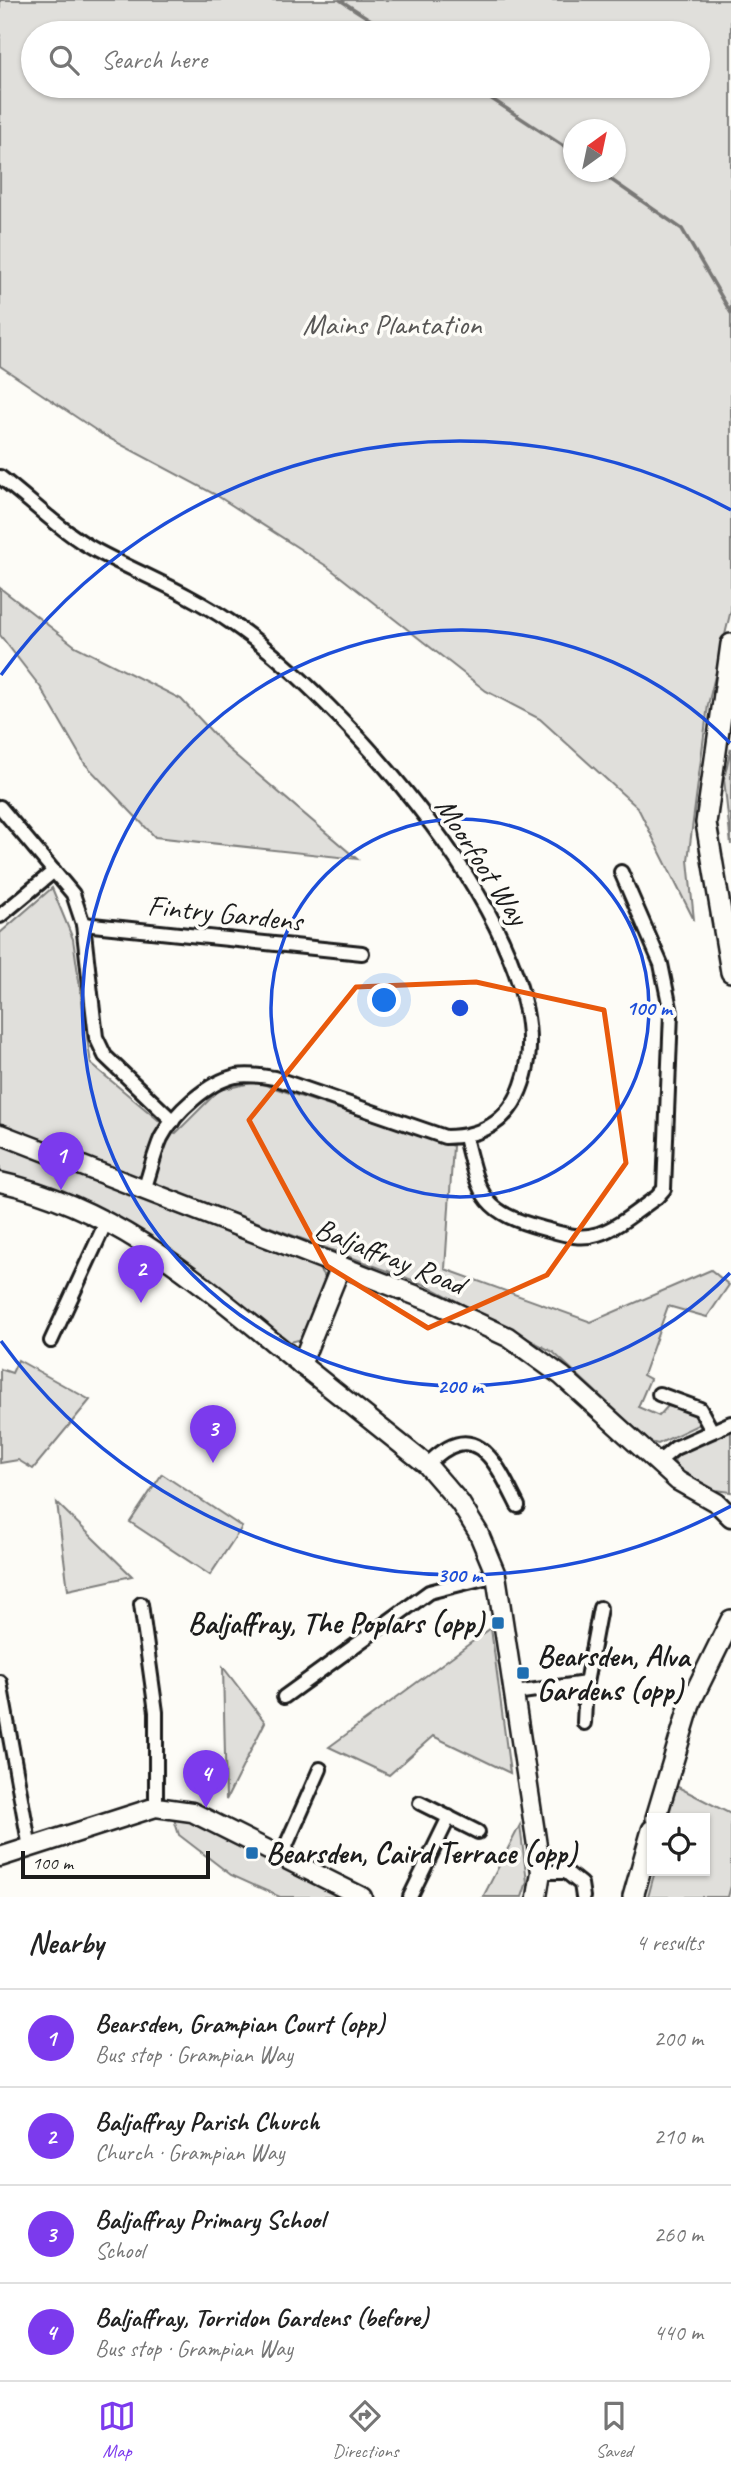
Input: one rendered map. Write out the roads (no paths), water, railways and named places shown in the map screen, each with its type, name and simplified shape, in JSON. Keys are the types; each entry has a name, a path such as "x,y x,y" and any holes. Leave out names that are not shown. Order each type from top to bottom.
{"main road":[{"path":"731,644 706,823 731,972"},
{"path":"657,1813 691,1701 731,1620"},
{"path":"633,1897 647,1848"}],"street":[{"name":"Moorfoot Way","path":"0,477 95,550 173,586 233,624 292,673 406,792 469,878 513,960 529,1024 526,1074 507,1113 488,1130 465,1137"},
{"path":"0,807 73,894 83,924 96,1037 105,1056 173,1121"},
{"path":"0,916 54,871"},
{"path":"144,1190 161,1138 173,1121 216,1084 234,1077 254,1075 274,1078 445,1137 465,1137 477,1183 492,1205 505,1217 574,1237 598,1234 657,1197 664,1189 671,1013 661,964 621,872"},
{"name":"Fintry Gardens","path":"83,924 362,953"},
{"name":"Baljaffray Road","path":"0,1134 341,1266 467,1317 508,1337 571,1383 690,1490 724,1502 731,1517"},
{"path":"0,1182 53,1196 107,1220 175,1262 427,1465 466,1513 496,1575 541,1872 537,1897"},
{"path":"51,1341 107,1220"},
{"path":"302,1365 341,1266"},
{"path":"659,1394 700,1409 712,1431"},
{"path":"657,1463 675,1448 731,1423"},
{"path":"427,1465 450,1445 464,1442 483,1449 494,1459 518,1506"},
{"path":"284,1697 429,1592 496,1575"},
{"path":"141,1605 156,1712 156,1807"},
{"path":"584,1723 586,1683 600,1608"},
{"path":"0,1682 30,1848"},
{"path":"515,1693 586,1683"},
{"path":"281,1857 320,1769"},
{"path":"420,1802 478,1832"},
{"path":"0,1857 156,1807 192,1812 362,1897"},
{"path":"410,1897 449,1817"},
{"path":"541,1872 566,1872 581,1884 583,1897"}],"waterway":[{"path":"340,0 372,21"},
{"path":"490,98 563,146"},
{"path":"614,182 682,229 731,313"}],"place":[{"name":"Bearsden, Grampian Court (opp)","path":"61,1190"},
{"name":"Baljaffray Parish Church","path":"141,1303"},
{"name":"Baljaffray Primary School","path":"213,1463"},
{"name":"Baljaffray, The Poplars (opp)","path":"498,1623"},
{"name":"Bearsden, Alva Gardens (opp)","path":"523,1673"},
{"name":"Baljaffray, Torridon Gardens (before)","path":"206,1808"},
{"name":"Bearsden, Caird Terrace (opp)","path":"252,1853"}],"park label":[{"name":"Mains Plantation","path":"392,324"}]}
